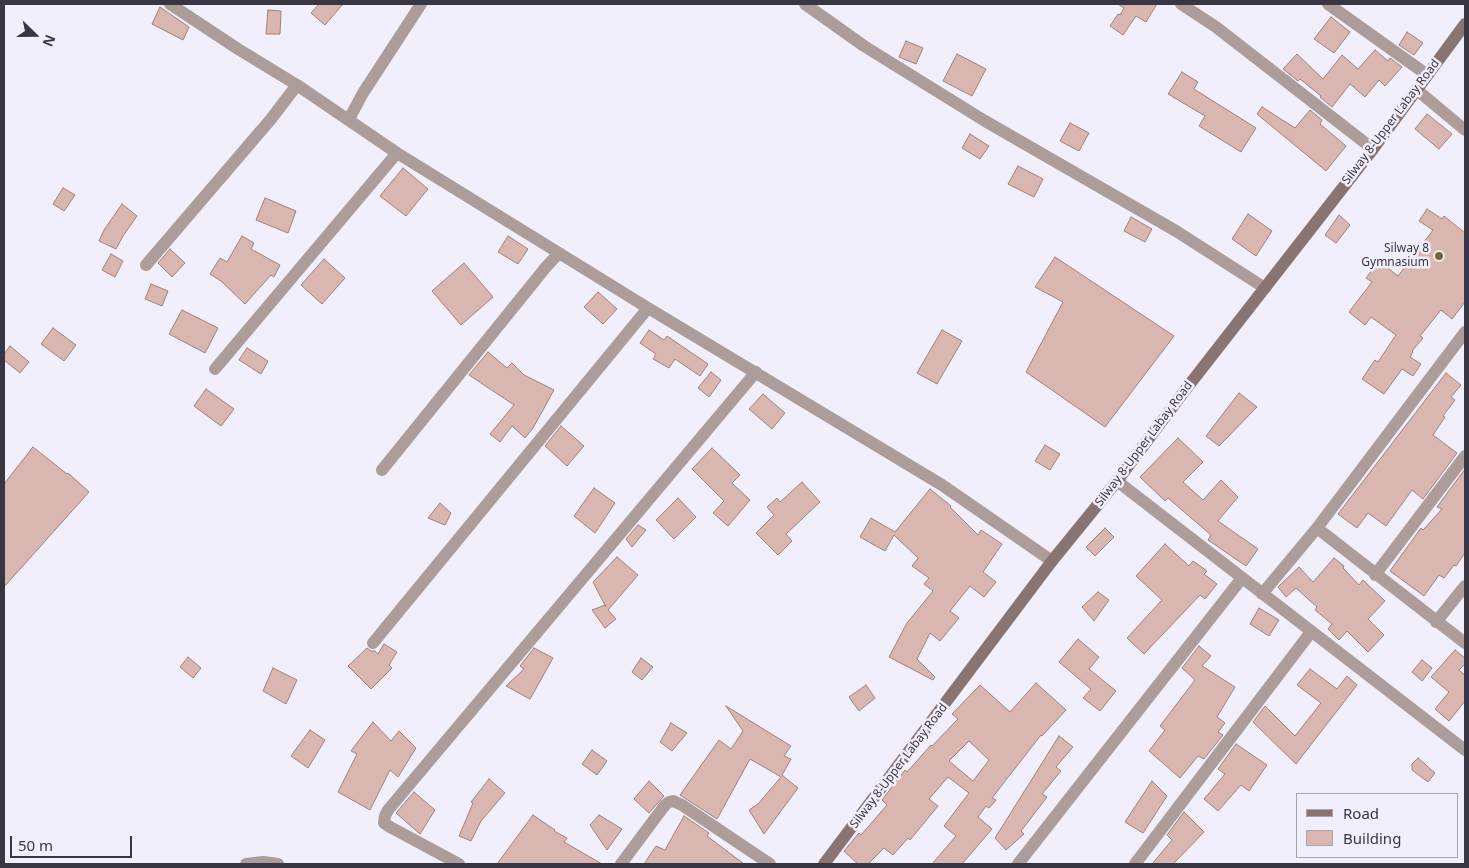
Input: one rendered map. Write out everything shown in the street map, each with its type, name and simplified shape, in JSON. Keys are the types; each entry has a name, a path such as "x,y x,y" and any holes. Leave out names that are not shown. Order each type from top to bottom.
{"main road":[{"name":"Silway 8-Upper Labay Road","path":"824,864 1052,561 1117,481 1186,389 1373,149 1426,74 1465,24"}],"street":[{"path":"170,4 238,50 297,85 397,153 558,254 942,485 1052,561"},
{"path":"348,119 421,4"},
{"path":"805,4 872,51 985,121 1176,231 1265,288"},
{"path":"1181,4 1216,27 1373,149"},
{"path":"1328,4 1426,74"},
{"path":"146,265 297,85"},
{"path":"1416,90 1465,130"},
{"path":"215,370 397,153"},
{"path":"382,470 558,254"},
{"path":"373,643 648,308"},
{"path":"1262,594 1317,528 1465,332"},
{"path":"459,864 384,823 388,810 756,372"},
{"path":"1376,574 1465,456"},
{"path":"1117,481 1465,750"},
{"path":"1317,528 1465,643"},
{"path":"1018,864 1242,578"},
{"path":"1436,622 1465,586"},
{"path":"1135,864 1311,632"},
{"path":"621,864 665,805 673,801 682,805 770,864"},
{"path":"246,864 264,862 278,864"}],"building":[{"path":"319,4 343,4 325,25 311,13"},
{"path":"1118,4 1157,4 1146,22 1136,16 1123,35 1110,26 1124,8"},
{"path":"160,7 189,27 183,40 152,24"},
{"path":"268,10 281,11 280,34 266,34"},
{"path":"1331,17 1350,32 1334,53 1314,39"},
{"path":"1407,32 1423,43 1414,55 1399,45"},
{"path":"906,41 923,48 916,64 899,57"},
{"path":"1375,50 1388,61 1390,58 1402,67 1385,86 1379,80 1365,97 1350,84 1332,107 1300,79 1298,81 1283,69 1297,54 1323,79 1342,55 1358,69"},
{"path":"957,54 986,69 972,96 943,81"},
{"path":"1182,72 1198,82 1194,89 1256,128 1241,152 1199,126 1205,116 1168,94"},
{"path":"1262,107 1295,128 1310,110 1322,120 1320,124 1346,146 1326,171 1257,114"},
{"path":"1427,114 1452,134 1439,149 1415,129"},
{"path":"1070,123 1089,133 1079,151 1060,141"},
{"path":"970,134 989,146 980,159 962,148"},
{"path":"1018,166 1043,179 1034,197 1008,184"},
{"path":"403,168 428,189 406,216 380,196"},
{"path":"63,188 75,195 64,211 53,204"},
{"path":"265,198 296,211 288,233 256,220"},
{"path":"122,204 137,216 116,249 99,241 104,230"},
{"path":"1427,209 1442,219 1444,216 1465,233 1465,302 1452,319 1441,310 1420,336 1423,338 1412,351 1410,357 1421,364 1413,376 1402,369 1384,394 1362,379 1375,360 1378,362 1396,335 1371,317 1365,325 1349,312 1372,282 1366,278 1379,261 1398,276 1433,230 1419,221"},
{"path":"1248,214 1272,231 1256,256 1232,239"},
{"path":"1339,215 1350,225 1336,243 1325,235"},
{"path":"1131,217 1152,229 1145,242 1124,231"},
{"path":"242,236 254,243 251,249 280,265 274,277 271,275 245,304 221,281 210,274 220,258 227,262"},
{"path":"508,236 528,249 518,264 498,252"},
{"path":"170,249 185,263 172,277 158,263"},
{"path":"111,254 123,261 115,277 102,270"},
{"path":"1055,257 1174,336 1105,427 1026,372 1063,302 1035,287"},
{"path":"324,259 345,278 322,304 301,285"},
{"path":"464,263 493,297 461,325 432,291"},
{"path":"151,284 168,291 162,306 145,299"},
{"path":"598,292 617,309 603,324 584,307"},
{"path":"182,310 218,328 205,353 169,334"},
{"path":"53,328 76,345 64,361 41,344"},
{"path":"649,330 664,340 667,336 708,364 700,376 675,359 669,368 653,359 656,354 640,343"},
{"path":"942,330 962,341 937,384 917,373"},
{"path":"10,346 29,362 20,373 4,360 4,354"},
{"path":"247,348 268,361 261,374 239,360"},
{"path":"488,352 507,368 512,363 524,375 554,390 533,428 525,438 512,426 500,442 490,434 514,405 469,375"},
{"path":"711,372 721,380 709,397 698,388"},
{"path":"1446,373 1461,385 1451,397 1455,400 1443,416 1445,417 1433,435 1457,453 1423,499 1412,490 1386,526 1368,513 1357,528 1338,514"},
{"path":"206,389 234,409 221,426 194,406"},
{"path":"1239,393 1257,407 1219,446 1206,436"},
{"path":"763,394 785,413 772,429 749,409"},
{"path":"561,426 584,446 567,466 545,446"},
{"path":"1178,438 1203,462 1183,482 1203,500 1221,480 1238,497 1218,521 1258,549 1246,566 1208,540 1211,535 1168,498 1165,501 1140,477"},
{"path":"1045,445 1060,454 1050,470 1035,461"},
{"path":"33,447 68,473 89,492 4,587 4,484"},
{"path":"712,448 740,475 732,483 750,500 728,526 713,513 724,501 692,469"},
{"path":"1465,469 1465,553 1444,578 1439,575 1424,596 1390,571 1421,528 1423,530 1442,509 1437,507"},
{"path":"802,482 820,502 786,534 792,541 778,555 756,533 774,515 767,507 777,498 780,502"},
{"path":"594,488 615,503 595,533 574,516"},
{"path":"930,489 951,506 978,535 981,530 1002,544 983,572 996,582 984,597 970,586 950,611 959,618 940,641 930,633 917,659 935,677 933,680 889,657 907,623 933,591 924,584 929,578 912,566 918,558 894,535 885,551 860,537 871,518 895,532"},
{"path":"678,498 696,517 674,539 656,520"},
{"path":"440,503 451,513 445,525 428,518"},
{"path":"638,525 646,530 632,547 626,539"},
{"path":"1105,528 1114,537 1095,556 1086,547"},
{"path":"1165,544 1189,566 1193,561 1207,571 1204,574 1217,584 1205,599 1200,595 1144,654 1127,638 1162,600 1136,576"},
{"path":"617,557 638,575 608,610 616,619 605,628 592,610 605,605 593,582"},
{"path":"1334,558 1344,566 1343,568 1359,585 1363,580 1385,601 1368,619 1384,635 1368,652 1347,631 1339,640 1328,629 1332,624 1315,610 1317,607 1296,588 1286,597 1278,587 1299,567 1313,582"},
{"path":"1098,592 1109,600 1094,621 1082,607"},
{"path":"1259,608 1279,620 1269,636 1250,624"},
{"path":"1078,639 1099,657 1089,669 1116,691 1100,711 1083,698 1091,689 1059,662"},
{"path":"384,644 397,652 389,665 392,668 371,689 348,666 367,648 378,654"},
{"path":"1199,646 1211,656 1202,666 1235,687 1217,717 1225,723 1218,732 1223,735 1204,759 1198,756 1180,778 1149,751 1165,730 1160,726 1195,680 1182,668"},
{"path":"534,648 553,658 530,699 506,686 524,669 520,666"},
{"path":"1455,650 1465,658 1465,664 1459,670 1465,675 1465,701 1449,721 1435,709 1449,692 1431,677"},
{"path":"188,657 201,668 193,678 180,667"},
{"path":"641,658 653,667 642,680 632,672"},
{"path":"1422,660 1432,668 1422,681 1412,672"},
{"path":"273,668 297,680 286,704 263,691"},
{"path":"1310,669 1337,689 1347,676 1357,685 1296,764 1253,722 1265,706 1295,736 1321,703 1297,685"},
{"path":"1036,683 1066,710 1041,735 992,798 996,800 989,808 986,806 978,817 992,829 962,864 932,864 956,836 944,826 969,793 948,777 929,799 938,806 910,840 908,838 893,855 884,848 868,864 858,864 844,851 887,805 882,800 905,770 907,772 958,719 952,714 980,685 1010,712","holes":["969,741 989,760 973,781 949,761"]},
{"path":"866,685 875,698 859,711 849,697"},
{"path":"726,706 791,746 784,756 791,759 782,775 798,788 764,834 749,810 758,804 781,777 750,759 717,819 680,795 719,740 731,749 743,731"},
{"path":"373,722 391,741 399,731 416,748 398,777 390,770 370,810 338,792 357,754 351,751"},
{"path":"671,723 687,733 672,751 660,742"},
{"path":"310,730 325,740 308,768 291,756"},
{"path":"1059,736 1073,747 1056,767 1061,771 1042,794 1047,797 1021,831 1024,834 1006,850 995,838"},
{"path":"1236,744 1267,765 1249,791 1241,785 1218,811 1204,799 1225,774 1218,769"},
{"path":"592,750 607,761 597,775 582,764"},
{"path":"1418,758 1435,773 1428,782 1412,770 1412,764"},
{"path":"489,779 505,793 481,821 471,841 459,836 473,803 471,802"},
{"path":"649,781 664,796 649,813 634,799"},
{"path":"1152,781 1167,796 1143,833 1125,822"},
{"path":"414,792 435,810 420,834 396,813"},
{"path":"1184,812 1204,832 1173,864 1152,864 1172,840 1167,835"},
{"path":"533,815 567,838 564,842 602,864 497,864"},
{"path":"599,815 622,829 607,850 590,825"},
{"path":"684,816 709,833 707,836 744,864 644,864 656,846 665,850"}],"place":[{"name":"Silway 8 Gymnasium","path":"1439,256"}]}
